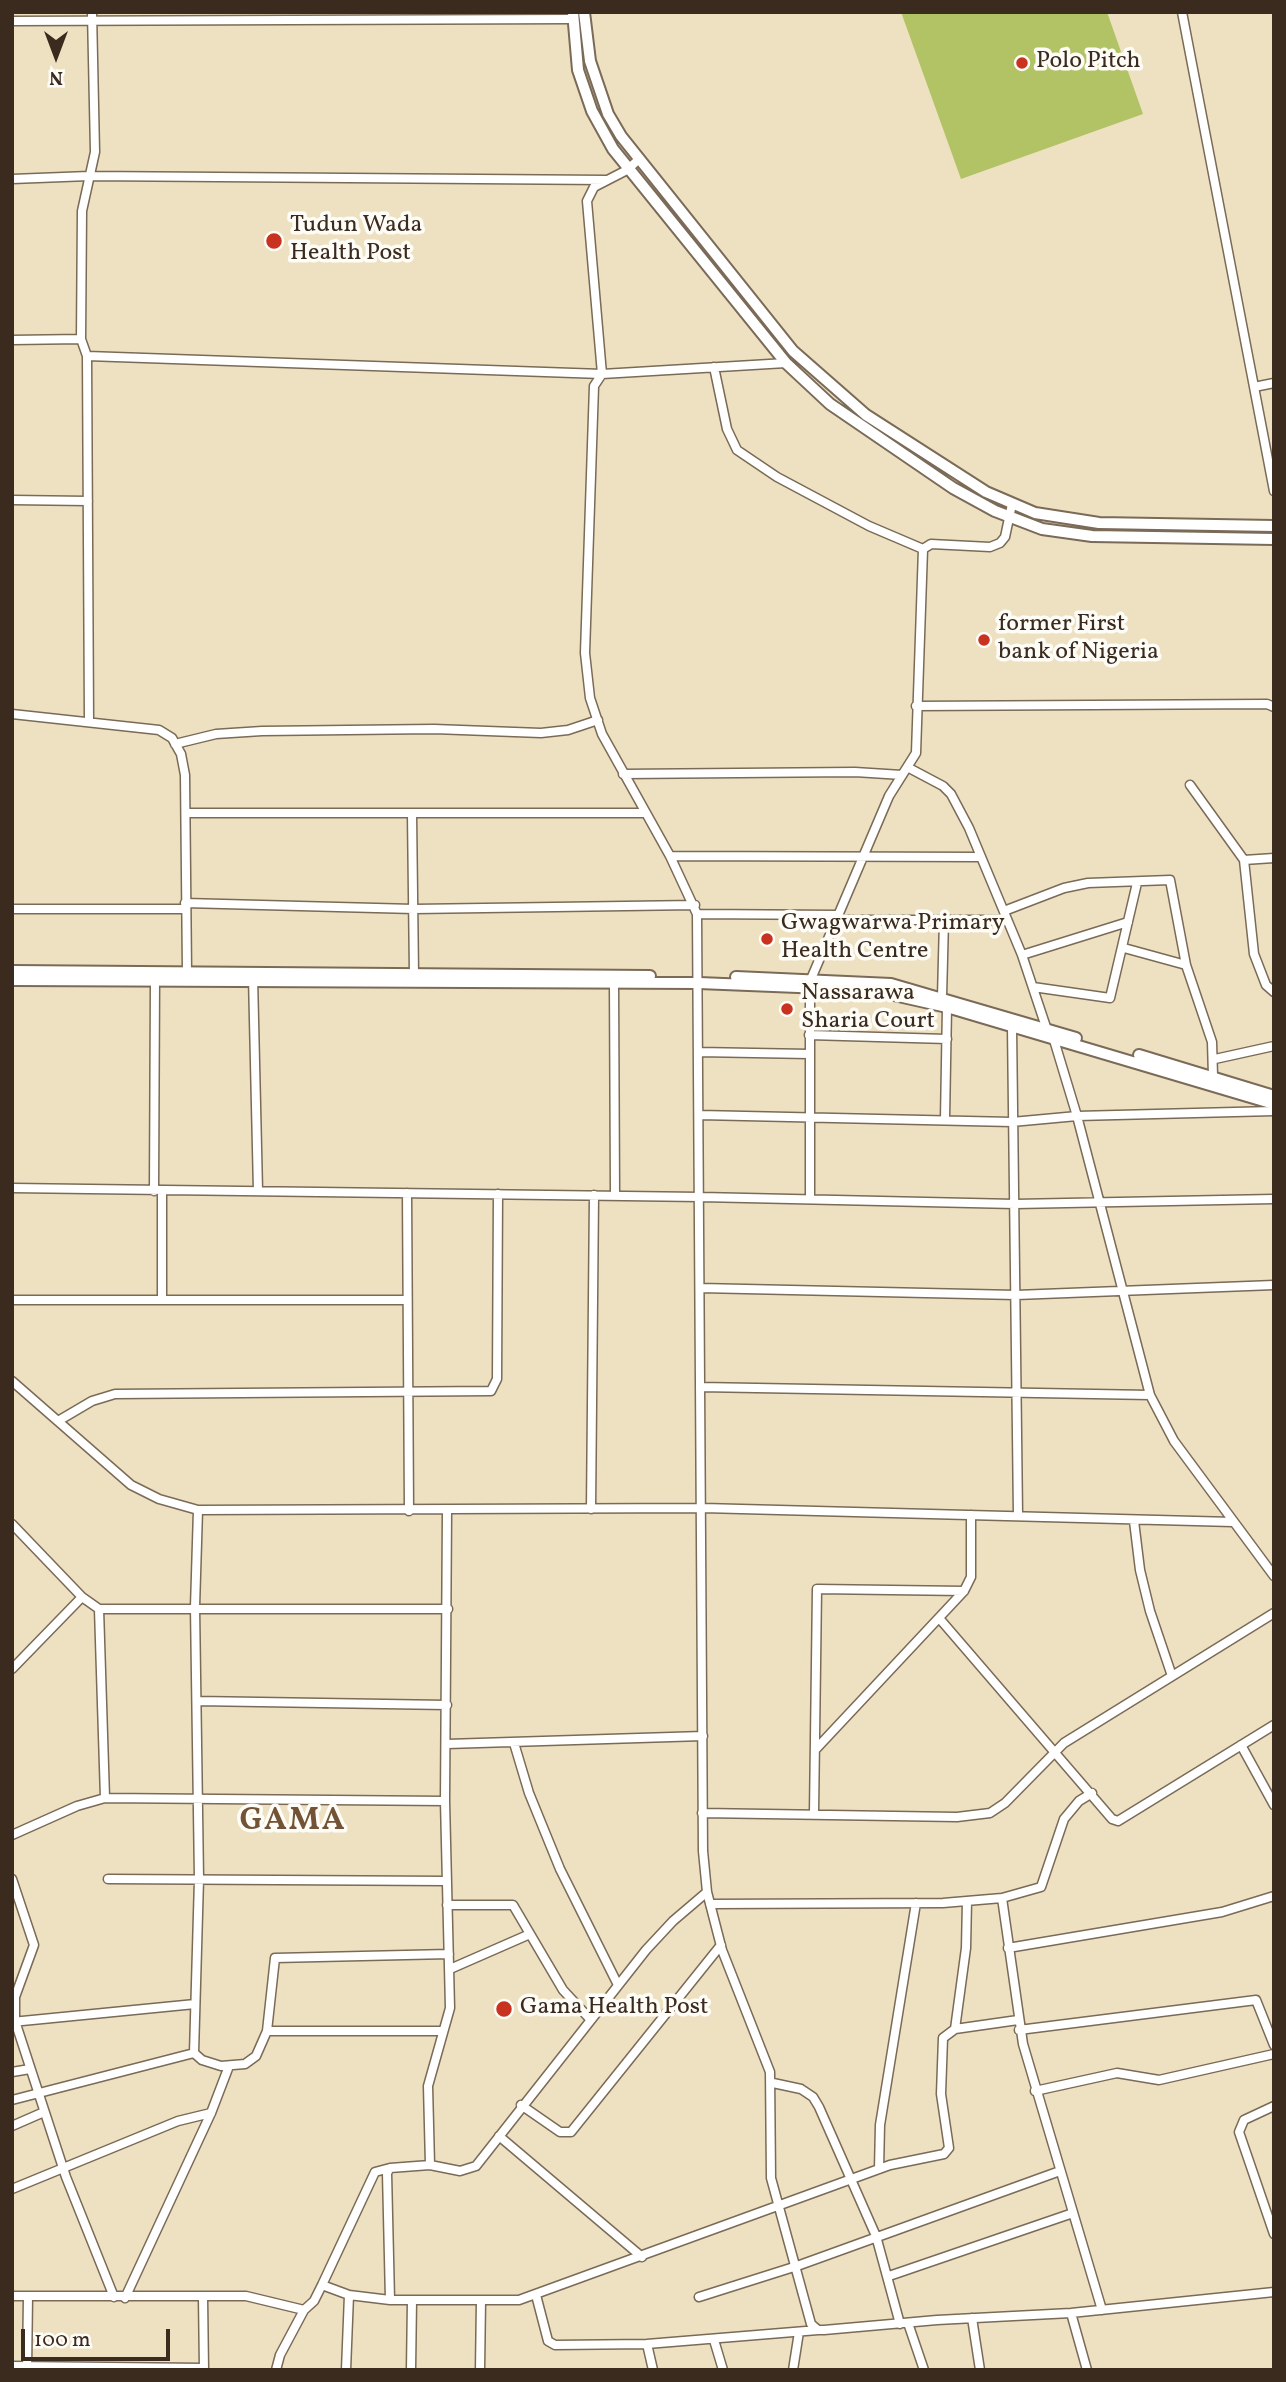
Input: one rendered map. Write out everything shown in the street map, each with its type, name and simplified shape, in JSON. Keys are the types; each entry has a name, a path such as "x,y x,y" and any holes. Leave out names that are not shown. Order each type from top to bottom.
{"street":[{"path":"584,12 590,61 608,114 638,160 793,351 815,373 877,422 962,478 1012,504 1060,519 1099,523 1274,526"},
{"path":"1182,12 1274,491"},
{"path":"89,722 87,356 81,340 82,211 94,152 92,16"},
{"path":"12,21 92,16 573,16 575,49 584,90 613,149 786,362 856,423 953,488 1009,517 1042,529 1091,536 1274,539"},
{"path":"638,160 628,170 594,187 587,201 602,374 594,386 585,609 590,698 623,774 670,856 696,909 701,1196 699,1387 703,1508 702,1813 707,1892 721,1945 773,2083 769,2156 778,2208 797,2266 811,2324 818,2330"},
{"path":"12,179 89,176 610,180"},
{"path":"12,340 81,340"},
{"path":"87,356 602,374 786,362"},
{"path":"714,367 727,429 737,450 777,477 869,526 923,549"},
{"path":"1254,387 1274,383"},
{"path":"12,500 88,501"},
{"path":"923,549 931,544 990,547 1000,543 1012,504"},
{"path":"810,1199 810,983 862,855 889,796 909,768 919,741 916,706 923,549"},
{"path":"916,706 1267,704 1274,707"},
{"path":"12,714 159,730 181,754 185,775 187,972"},
{"path":"174,744 216,734 262,731 434,729 541,733 568,730 598,720"},
{"path":"909,768 943,786 951,794 1022,955 1077,1116 1150,1395 1174,1441 1233,1522 1270,1563 1274,1576"},
{"path":"623,774 855,772 902,775"},
{"path":"1190,785 1244,860 1254,954 1266,985 1274,992"},
{"path":"186,813 646,813"},
{"path":"412,814 414,975"},
{"path":"670,856 981,857"},
{"path":"1244,860 1274,858"},
{"path":"1004,911 1064,888 1114,881 1138,883 1168,879 1173,883 1186,965 1212,1042 1215,1059 1213,1076"},
{"path":"1033,986 1110,998 1138,883"},
{"path":"12,908 185,906 696,909 837,917 1007,920"},
{"path":"944,920 947,1039 945,1119"},
{"path":"1022,955 1128,922"},
{"path":"1124,948 1186,965"},
{"path":"12,971 187,972 253,977 614,983 699,980"},
{"path":"12,980 414,975 891,984 1012,1027 1213,1076 1274,1096"},
{"path":"253,977 258,1191"},
{"path":"155,980 162,1300"},
{"path":"614,983 615,1195"},
{"path":"944,1002 1274,1104"},
{"path":"1012,1027 1017,1515"},
{"path":"809,1035 947,1039"},
{"path":"1215,1059 1274,1046"},
{"path":"699,1052 809,1054"},
{"path":"700,1115 1012,1122 1077,1116 1274,1111"},
{"path":"12,1188 701,1196 1015,1204 1274,1199"},
{"path":"407,1193 409,1511"},
{"path":"58,1422 92,1401 115,1394 491,1391 496,1384 498,1194"},
{"path":"591,1509 594,1195"},
{"path":"700,1288 1016,1295 1124,1293 1274,1285"},
{"path":"12,1300 408,1300"},
{"path":"13,1382 131,1485 159,1499 198,1510 703,1508 1233,1522"},
{"path":"699,1387 1150,1395"},
{"path":"194,2053 199,1879 195,1800 198,1510"},
{"path":"430,2165 428,2085 450,2013 445,1801 447,1511"},
{"path":"815,1751 964,1591 971,1577 971,1515"},
{"path":"1134,1521 1140,1570 1150,1611 1172,1676"},
{"path":"13,1526 82,1597 99,1609 448,1609"},
{"path":"814,1813 817,1589 964,1591"},
{"path":"12,1669 82,1597"},
{"path":"99,1609 105,1798"},
{"path":"702,1813 980,1816 1005,1803 1064,1743 1274,1613"},
{"path":"939,1618 1112,1819 1118,1821 1274,1725"},
{"path":"197,1701 447,1705"},
{"path":"447,1744 704,1736"},
{"path":"514,1743 529,1793 560,1869 618,1985"},
{"path":"1241,1745 1274,1805"},
{"path":"710,1904 967,1901 1002,1898 1041,1887 1064,1819 1079,1801 1091,1793"},
{"path":"12,1835 77,1806 105,1798 445,1801"},
{"path":"12,1879 17,1904 34,1945 15,1997 13,2021 63,2168 114,2297"},
{"path":"107,1879 446,1881"},
{"path":"276,2370 280,2355 304,2310 314,2301 322,2285 374,2172 430,2165 469,2170 476,2166 521,2105 618,1985 673,1921 707,1892"},
{"path":"1009,1948 1222,1913 1274,1896"},
{"path":"1002,1898 1019,2029 1035,2091 1102,2310"},
{"path":"955,2029 966,1948 967,1901"},
{"path":"447,1905 509,1903 563,1990 590,2019"},
{"path":"880,2169 880,2125 916,1903"},
{"path":"450,1969 530,1934"},
{"path":"521,2105 560,2132 571,2132 721,1945"},
{"path":"12,2101 194,2053 212,2064 245,2064 256,2056 267,2032 275,1958 449,1954"},
{"path":"1019,2029 1256,2000 1274,2045"},
{"path":"13,2021 195,2004"},
{"path":"322,2285 349,2295 390,2300 512,2301 537,2295 880,2169 948,2152 941,2094 943,2038 955,2029 1018,2020"},
{"path":"267,2032 443,2032"},
{"path":"1035,2091 1116,2073 1159,2080 1274,2054"},
{"path":"125,2298 211,2113 229,2066"},
{"path":"12,2072 30,2069"},
{"path":"773,2083 801,2089 813,2097 876,2236 904,2323 924,2370"},
{"path":"1274,2106 1244,2120 1239,2132 1274,2234"},
{"path":"12,2126 44,2112"},
{"path":"12,2189 178,2120 211,2113"},
{"path":"499,2137 642,2257"},
{"path":"390,2168 387,2173 390,2300"},
{"path":"699,2297 797,2266 1060,2171"},
{"path":"889,2276 1073,2213"},
{"path":"537,2295 550,2344 648,2344 972,2318 1071,2313 1274,2292"},
{"path":"346,2370 349,2295"},
{"path":"12,2296 246,2296 304,2310"},
{"path":"27,2368 28,2296"},
{"path":"12,2366 204,2369 203,2297"},
{"path":"480,2370 481,2300"},
{"path":"411,2370 412,2301"},
{"path":"1071,2313 1087,2370"},
{"path":"972,2318 980,2370"},
{"path":"793,2370 799,2332"},
{"path":"714,2340 723,2370"},
{"path":"648,2344 653,2370"}],"green space":[{"name":"Polo Pitch","path":"901,12 1107,12 1143,114 961,179"}],"place":[{"name":"Polo Pitch","path":"1022,63"},
{"name":"Tudun Wada Health Post","path":"274,241"},
{"name":"former First bank of Nigeria","path":"984,640"},
{"name":"Gwagwarwa Primary Health Centre","path":"767,939"},
{"name":"Nassarawa Sharia Court","path":"787,1009"},
{"name":"Gama Health Post","path":"504,2009"}],"district":[{"name":"GAMA","path":"293,1823"}]}
